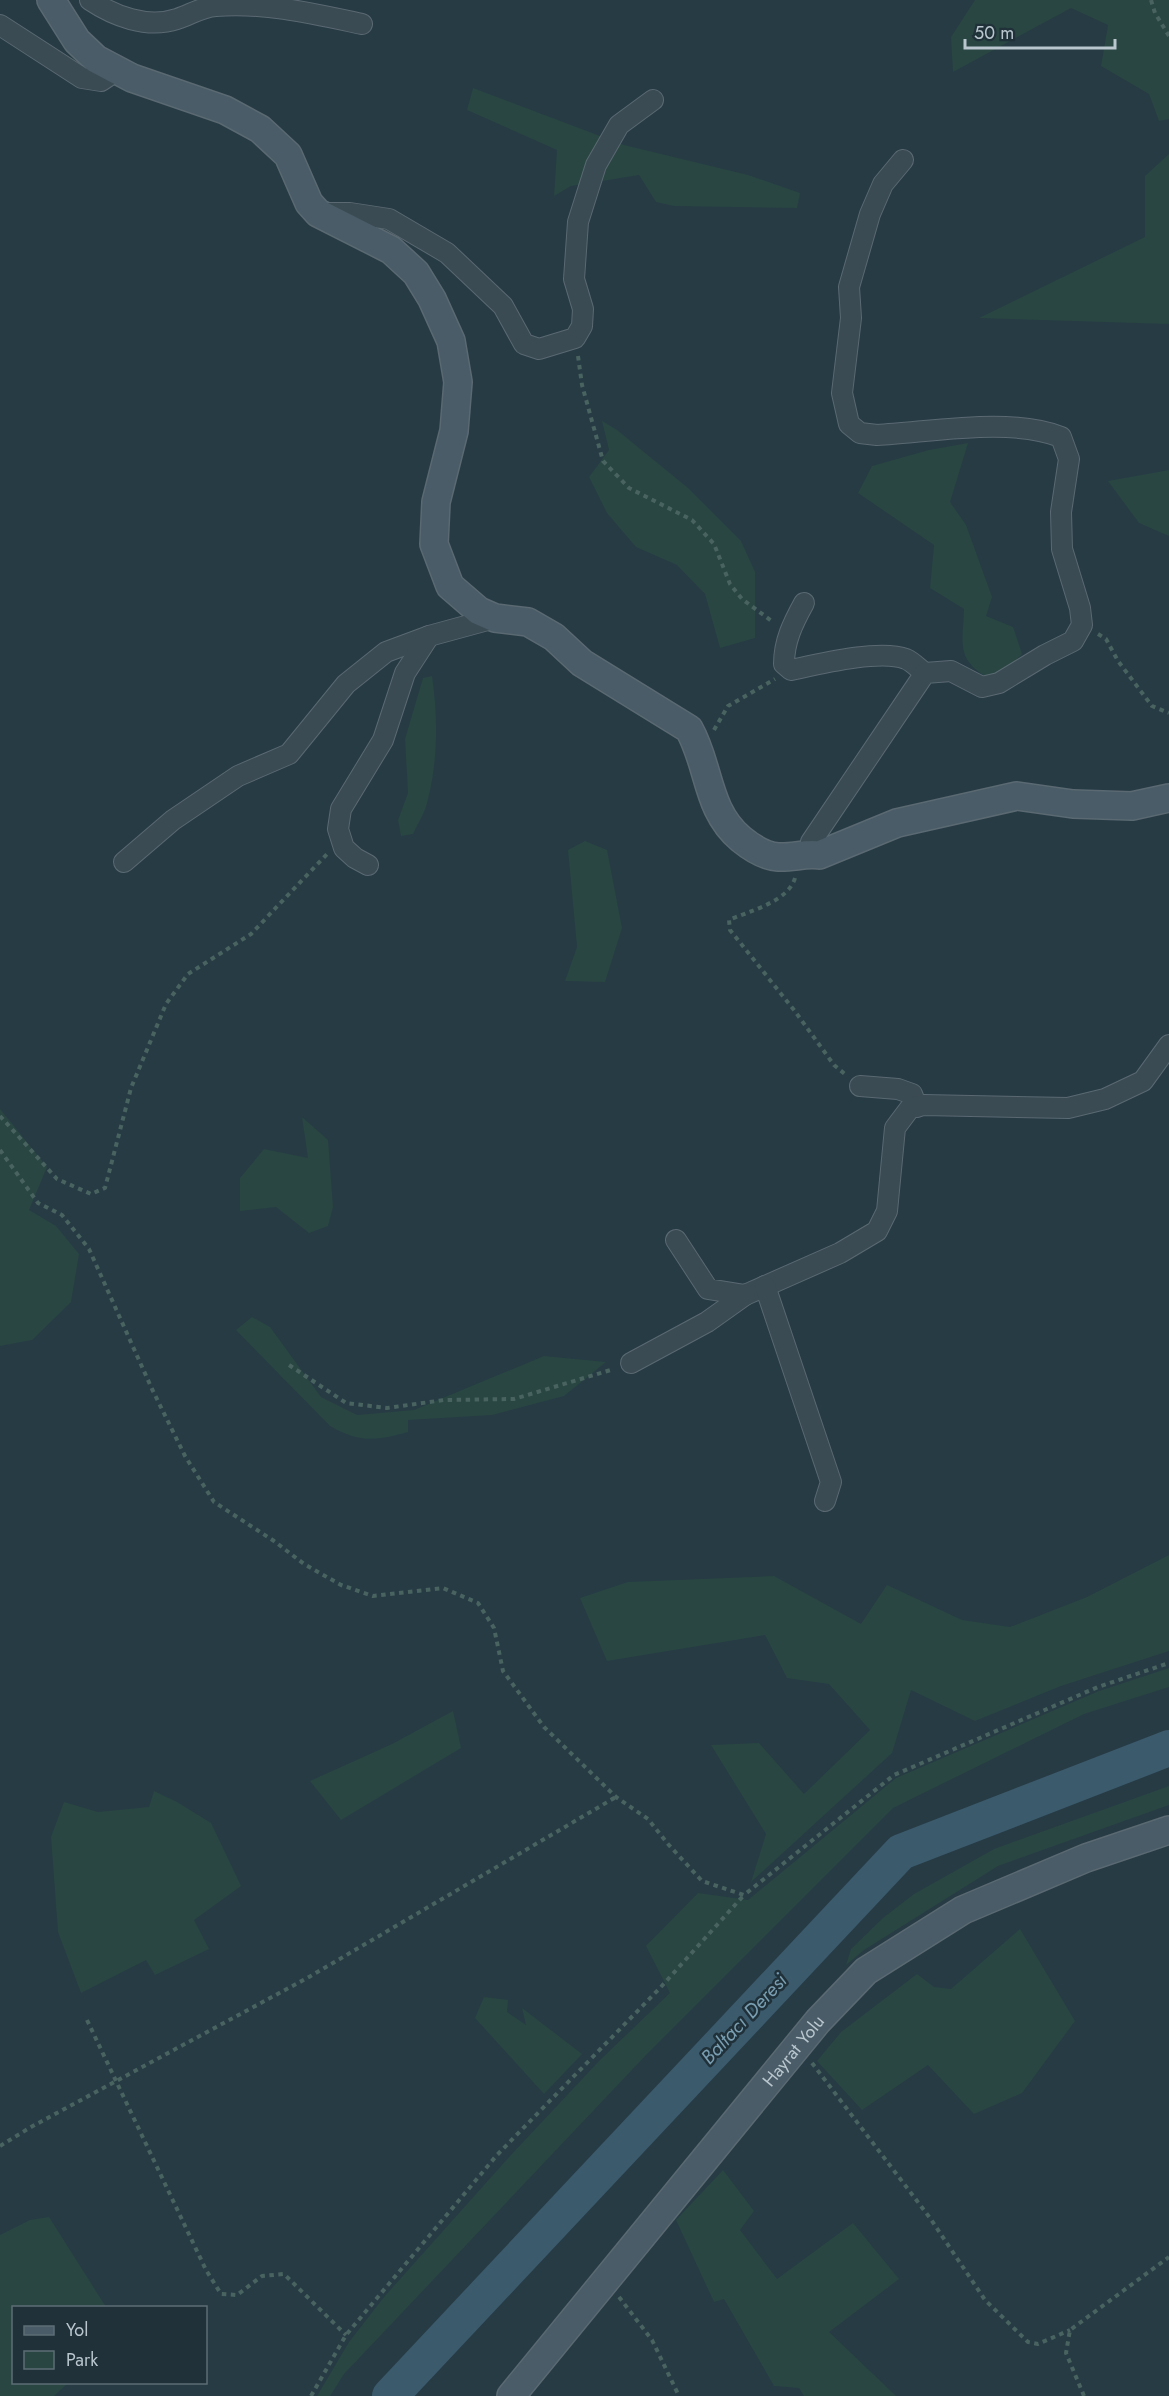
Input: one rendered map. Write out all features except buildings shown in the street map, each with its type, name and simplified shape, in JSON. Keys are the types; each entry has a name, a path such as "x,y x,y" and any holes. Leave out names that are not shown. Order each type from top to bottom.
{"street":[{"path":"51,0 77,40 96,59 116,71 225,110 260,129 288,155 309,203 318,213 391,250 416,273 432,299 451,341 458,382 454,430 436,501 434,544 450,586 479,611 495,618 528,622 554,637 582,663 689,729 698,746 719,814 732,832 749,847 763,854 778,857 819,855 897,824 1017,796 1073,804 1132,806 1169,798"},
{"path":"90,0 120,17 150,22 176,19 188,6 215,6 300,11 362,24"},
{"path":"0,25 82,78 101,81 116,71"},
{"path":"318,213 350,213 389,219 447,253 503,306 524,344 539,349 575,338 582,326 583,309 574,279 578,222 596,165 619,125 653,100"},
{"path":"804,603 784,649 784,664 791,670 840,660 891,656 907,659 925,673 951,671 982,687 999,683 1073,641 1082,625 1080,608 1062,549 1061,512 1069,459 1061,437 1042,430 994,427 877,435 860,433 849,423 842,393 851,318 849,287 870,213 883,184 903,160"},
{"path":"124,862 172,820 237,776 289,754 346,684 386,652 429,636 495,618"},
{"path":"368,865 344,848 338,829 341,809 383,740 405,673 429,636"},
{"path":"806,854 925,673"},
{"path":"631,1363 707,1322 745,1295 840,1253 878,1231 887,1210 896,1128 909,1108 1068,1108 1105,1099 1143,1081 1169,1045"},
{"path":"860,1086 898,1089 912,1094 917,1107"},
{"path":"676,1240 708,1289 745,1295"},
{"path":"765,1286 831,1482 825,1501"},
{"name":"Hayrat Yolu","path":"511,2396 798,2044 866,1971 963,1910 1086,1858 1169,1830"}],"path":[{"path":"1150,0 1169,36"},
{"path":"575,338 582,386 603,460 629,488 692,520 714,544 730,584 742,599 789,633"},
{"path":"1082,625 1106,639 1118,661 1152,706 1169,713"},
{"path":"705,772 714,729 728,706 791,670"},
{"path":"0,1116 57,1179 91,1194 105,1188 131,1088 166,1004 188,974 251,934 341,839"},
{"path":"806,854 793,885 776,899 729,920 730,930 794,1010 834,1065 860,1086"},
{"path":"0,1150 38,1203 62,1215 89,1249 185,1456 214,1502 274,1541 304,1564 341,1585 373,1596 442,1588 478,1603 494,1628 503,1671 544,1727 616,1797 648,1819 702,1881 744,1895"},
{"path":"289,1365 346,1403 387,1408 444,1401 514,1399 631,1363"},
{"path":"311,2396 346,2335 497,2155 660,1988 744,1895 894,1775 1098,1687 1169,1663"},
{"path":"0,2146 309,1977 616,1797"},
{"path":"87,2020 206,2270 221,2294 237,2295 262,2276 284,2274 346,2335"},
{"path":"798,2044 930,2218 985,2300 1028,2342 1038,2344 1070,2330 1169,2257"},
{"path":"605,2280 652,2340 680,2396"},
{"path":"1070,2330 1066,2353 1084,2396"}],"green space":[{"path":"975,0 1169,0 1169,119 1159,121 1149,94 1101,66 1108,25 1071,8 953,72 951,37"},
{"path":"473,88 624,145 748,175 800,193 797,208 674,206 656,202 639,175 571,186 554,196 557,150 467,110"},
{"path":"1169,154 1169,324 979,318 1145,237 1145,176"},
{"path":"602,421 617,430 688,488 741,541 755,572 755,638 720,648 705,594 677,565 636,547 607,513 589,477 609,450"},
{"path":"968,443 950,502 966,525 992,597 986,616 1013,627 1022,654 1004,672 988,678 970,664 963,649 964,609 930,588 934,545 858,493 872,466 929,450"},
{"path":"1169,470 1169,536 1139,523 1108,481"},
{"path":"432,676 436,738 434,769 426,808 413,834 401,836 398,820 408,793 405,739 423,678"},
{"path":"585,841 607,850 622,928 605,982 565,981 577,947 568,850"},
{"path":"0,1109 47,1167 29,1210 56,1226 79,1254 71,1302 32,1340 0,1346"},
{"path":"302,1117 328,1140 333,1207 328,1226 309,1233 276,1207 240,1211 240,1178 264,1149 308,1158"},
{"path":"252,1317 270,1327 321,1397 357,1415 414,1410 544,1356 606,1362 564,1396 492,1415 408,1420 408,1432 377,1439 359,1438 330,1426 236,1330"},
{"path":"1169,1555 1169,1651 1061,1686 975,1721 911,1690 892,1753 751,1882 766,1834 711,1745 759,1743 804,1794 870,1730 829,1684 787,1678 765,1635 607,1661 580,1598 628,1582 774,1576 861,1624 887,1585 962,1620 1010,1627 1087,1597"},
{"path":"1169,1668 1169,1687 1084,1714 893,1808 647,2054 344,2374 330,2396 317,2396 349,2342 384,2297 510,2156 600,2060 670,1993 646,1946 698,1893 748,1900 896,1778 1099,1691"},
{"path":"453,1711 461,1748 341,1820 310,1781 392,1744"},
{"path":"1169,1786 1169,1805 998,1866 864,1950 846,1965 851,1949 883,1918 914,1894 994,1849"},
{"path":"154,1791 211,1823 241,1886 194,1920 209,1949 155,1975 146,1960 81,1993 58,1932 51,1837 64,1802 98,1812 149,1807"},
{"path":"1020,1929 1075,2021 1022,2093 974,2114 928,2065 862,2110 817,2061 841,2032 917,1974 934,1987 951,1989"},
{"path":"484,1997 508,2000 507,2012 526,2025 522,2008 582,2054 544,2094 475,2018"},
{"path":"723,2170 754,2211 740,2230 777,2279 853,2223 899,2279 829,2332 896,2396 804,2396 799,2388 774,2386 724,2299 714,2302 676,2220"},
{"path":"49,2217 105,2306 12,2306 12,2384 67,2384 54,2396 0,2396 0,2235 30,2220"}],"waterway":[{"name":"Baltacı Deresi","path":"390,2396 901,1852 1169,1748"}]}
